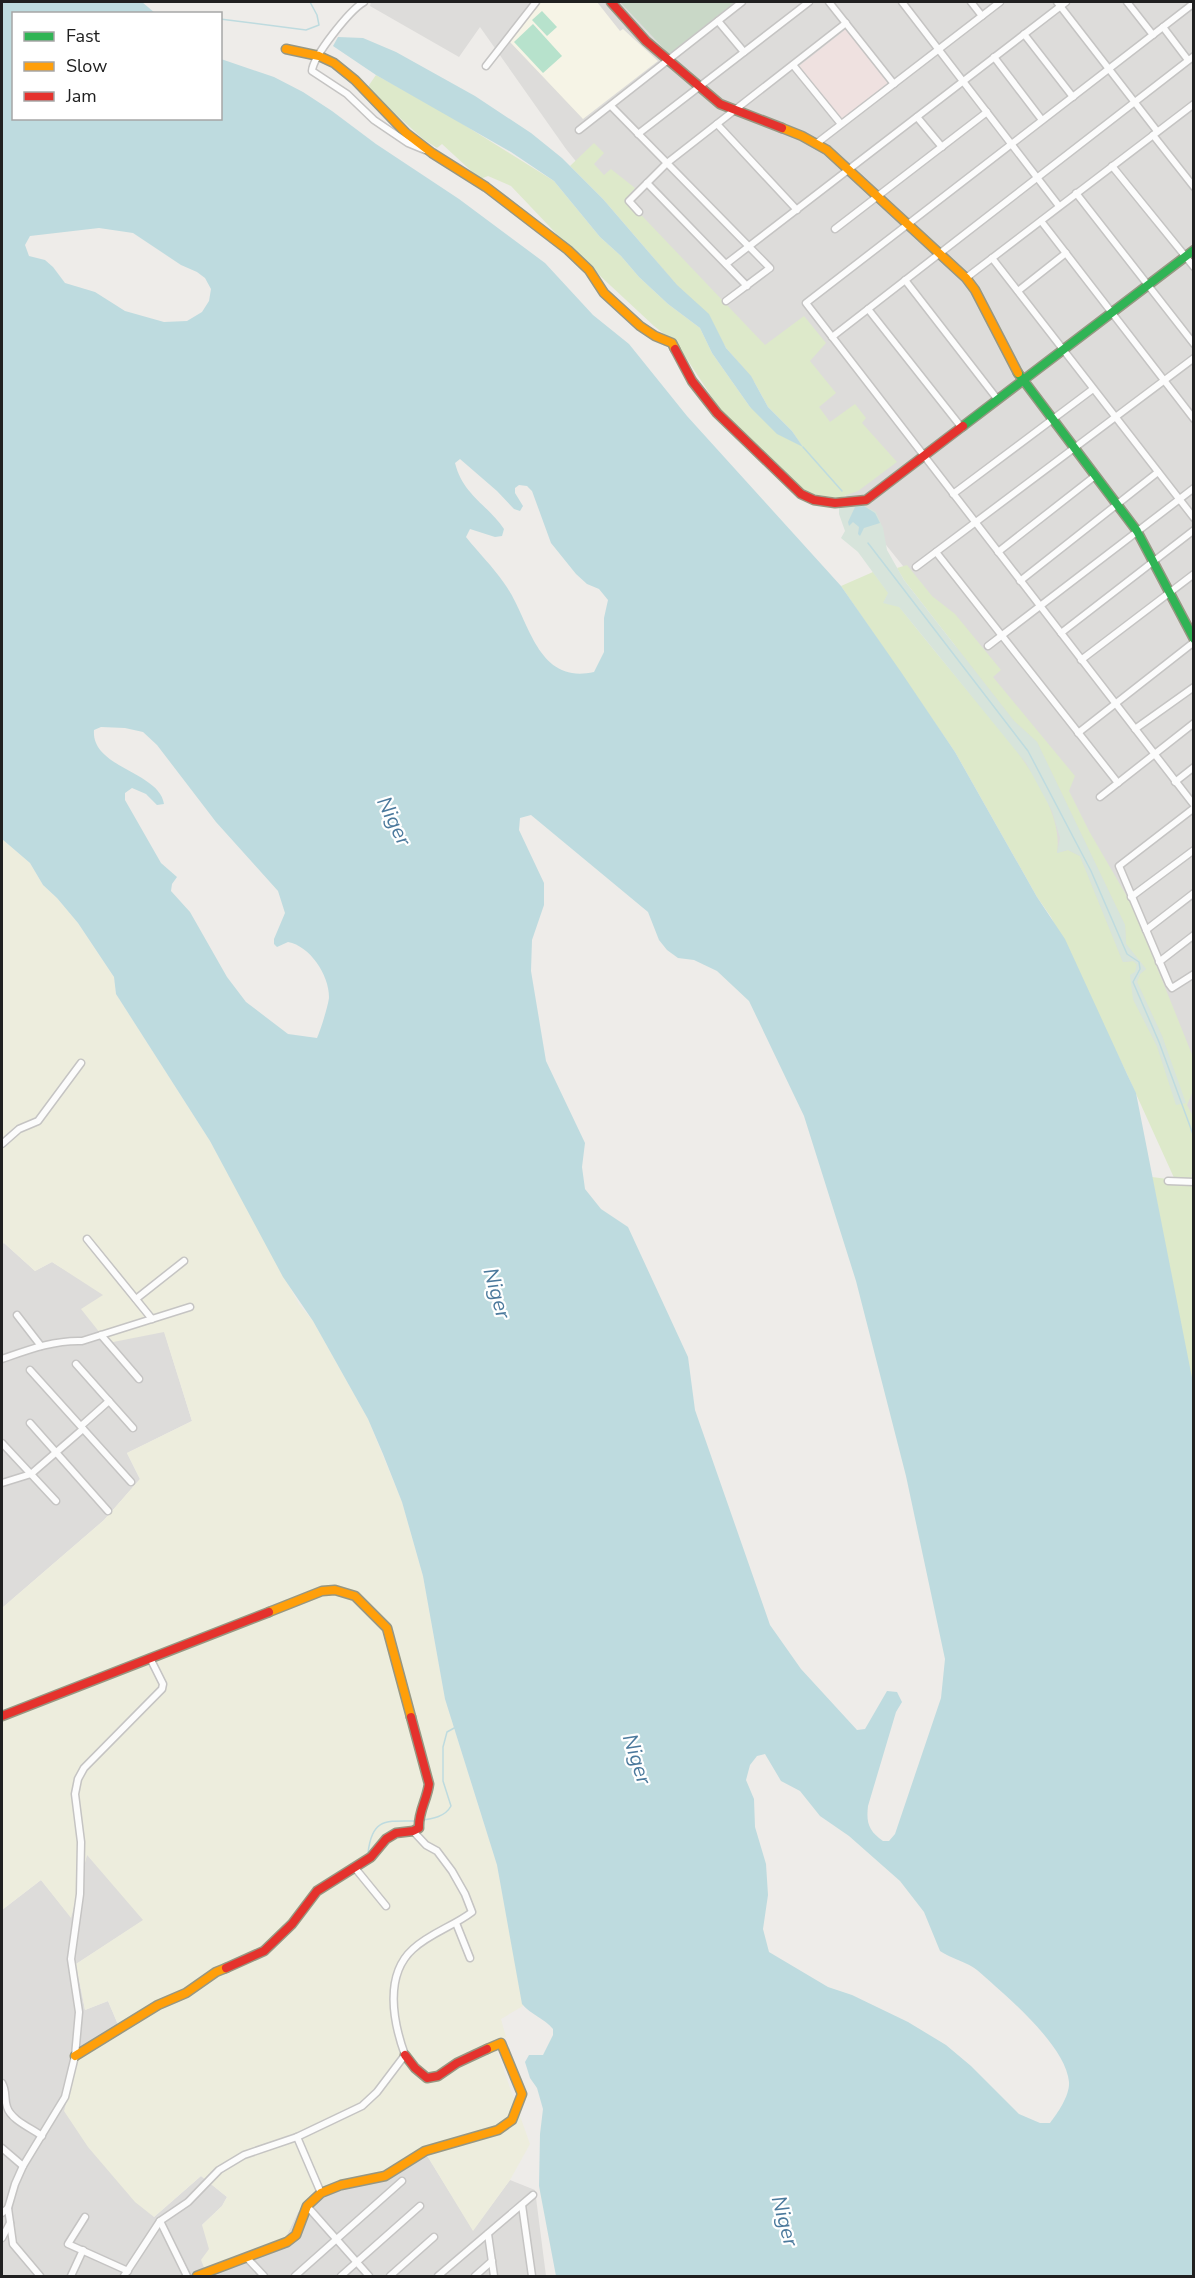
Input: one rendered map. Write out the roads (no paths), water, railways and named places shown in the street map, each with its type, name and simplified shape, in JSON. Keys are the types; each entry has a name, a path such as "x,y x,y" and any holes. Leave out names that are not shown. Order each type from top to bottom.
{"street":[{"path":"364,2 349,13 318,56 312,68 314,74 347,94 382,126 408,143 432,153"},
{"path":"486,66 536,2"},
{"path":"611,2 646,41 698,88 733,112 817,143 966,278 975,290 1022,381 1137,531 1194,640 1078,732"},
{"path":"579,130 742,2"},
{"path":"638,134 809,2"},
{"path":"829,2 894,84"},
{"path":"902,2 1059,206"},
{"path":"971,2 982,16"},
{"path":"817,143 1000,2"},
{"path":"1127,2 1153,35"},
{"path":"726,264 1061,3 1194,186"},
{"path":"1194,3 806,303 1194,807 1119,866 1172,988 1194,974"},
{"path":"718,21 744,52"},
{"path":"639,212 629,201 667,163 846,23"},
{"path":"832,337 1191,58 1163,27"},
{"path":"1024,34 1072,97"},
{"path":"286,49 318,56 334,63 356,80 406,133 432,153 486,187 568,250 589,270 604,293 640,326 672,343 692,381 717,413 801,494 814,500 835,503 866,500 1194,250"},
{"path":"994,57 1042,120"},
{"path":"793,65 841,124"},
{"path":"966,278 1193,104"},
{"path":"611,106 770,268 726,302"},
{"path":"835,229 987,112"},
{"path":"917,117 942,147"},
{"path":"717,124 796,210"},
{"path":"1112,166 1194,267"},
{"path":"646,183 747,286"},
{"path":"1076,194 1194,344"},
{"path":"1041,221 1194,420"},
{"path":"1018,291 1066,253"},
{"path":"992,258 1194,518"},
{"path":"905,280 998,400"},
{"path":"868,309 962,428"},
{"path":"916,567 1194,358"},
{"path":"953,494 1093,388"},
{"path":"1020,580 1158,472"},
{"path":"998,552 1095,476"},
{"path":"988,646 1194,488"},
{"path":"1061,633 1194,530"},
{"path":"936,552 1118,783"},
{"path":"1081,660 1194,574"},
{"path":"1135,729 1194,687"},
{"path":"1100,796 1194,723"},
{"path":"1175,782 1194,767"},
{"path":"1131,897 1194,850"},
{"path":"1146,930 1194,893"},
{"path":"1159,962 1194,935"},
{"path":"2,1144 19,1129 38,1121 81,1063"},
{"path":"1167,1181 1194,1182"},
{"path":"87,1239 152,1319"},
{"path":"136,1299 184,1262"},
{"path":"2,1359 41,1346 82,1341 190,1308"},
{"path":"17,1315 41,1346"},
{"path":"101,1335 140,1379"},
{"path":"76,1364 133,1428"},
{"path":"30,1370 131,1482"},
{"path":"2,1483 31,1474 109,1401"},
{"path":"30,1423 108,1511"},
{"path":"2,1443 56,1501"},
{"path":"2,1716 322,1591 335,1590 356,1596 387,1628 429,1784 419,1828 413,1832 396,1833 386,1839 371,1857 316,1891 292,1924 264,1952 216,1972 186,1993 158,2005 75,2056"},
{"path":"40,2277 13,2244 8,2208 23,2166 65,2097 75,2056 79,2012 71,1959 80,1894 81,1842 75,1794 78,1779 84,1768 162,1689 163,1684 150,1658"},
{"path":"197,2277 287,2242 296,2235 307,2206 321,2193 341,2185 385,2176 425,2151 498,2130 512,2120 522,2094 504,2042 457,2062 438,2076 427,2078 405,2055 394,2012 396,1976 401,1962 413,1949 443,1928 456,1923 472,1912 465,1894 437,1851 426,1845 413,1832"},
{"path":"355,1868 386,1906"},
{"path":"456,1923 470,1958"},
{"path":"85,2217 68,2244 126,2274 160,2222 188,2202 219,2170 244,2155 297,2137 362,2106 377,2092 405,2055"},
{"path":"2,2083 6,2091 6,2104 10,2114 42,2136"},
{"path":"297,2137 321,2193"},
{"path":"2,2149 23,2166"},
{"path":"295,2277 402,2181"},
{"path":"438,2277 532,2195"},
{"path":"522,2205 532,2277"},
{"path":"307,2206 369,2277"},
{"path":"341,2277 420,2206"},
{"path":"2,2213 8,2208"},
{"path":"160,2222 188,2277"},
{"path":"2,2238 10,2223"},
{"path":"488,2234 494,2277"},
{"path":"390,2277 434,2237"},
{"path":"71,2277 83,2250"},
{"path":"246,2258 264,2277"},
{"path":"475,2277 492,2261"}],"water":[{"name":"Niger","path":"2,2 142,2 154,12 12,12 12,120 222,120 222,59 274,77 303,92 459,199 545,263 593,315 629,344 687,416 841,586 955,752 1037,897 1065,939 1136,1093 1194,1388 1193,2276 556,2276 539,2186 543,2109 537,2088 530,2078 525,2062 529,2055 543,2055 553,2035 553,2029 522,2004 497,1865 445,1699 423,1576 402,1502 368,1419 313,1321 283,1277 210,1141 116,994 114,977 78,923 43,885 30,863 2,839","holes":["99,228 133,233 205,278 211,289 209,301 202,312 187,321 164,322 125,311 95,292 65,283 45,260 29,256 25,245 30,236","460,459 514,509 520,511 523,506 515,493 515,488 519,485 527,486 532,491 551,543 576,574 587,584 599,589 608,600 604,618 604,652 594,672 574,673 559,668 546,659 504,583 466,537 470,529 495,537 502,536 504,529 464,483 455,463","101,727 125,728 143,732 157,745 216,822 278,891 285,913 274,944 277,947 288,942 304,949 317,963 326,980 328,1005 317,1038 288,1034 246,1002 227,977 190,912 171,891 172,884 177,877 161,863 125,800 125,793 132,788 146,794 157,805 164,804 160,793 151,784 103,753 96,743 94,730","531,815 648,912 659,940 667,950 678,958 694,960 717,971 749,1001 804,1116 856,1281 906,1476 945,1659 941,1698 895,1834 889,1841 883,1841 874,1834 868,1822 868,1806 896,1712 902,1702 897,1692 887,1691 865,1729 857,1730 801,1669 770,1625 695,1410 688,1357 628,1227 601,1209 585,1189 582,1167 585,1143 546,1061 531,971 532,940 544,905 544,883 519,830 520,818","765,1754 781,1781 800,1791 820,1816 849,1836 900,1881 924,1912 940,1951 977,1970 1017,2006 1046,2037 1057,2052 1069,2082 1066,2098 1050,2123 1040,2123 1019,2114 971,2066 946,2045 908,2022 852,1995 828,1987 769,1952 763,1929 768,1895 766,1864 755,1827 754,1799 746,1780 750,1765 757,1756"]},
{"path":"338,37 363,38 396,52 475,96 531,133 562,158 603,199 677,285 709,314 726,348 751,376 768,407 792,431 803,447 777,434 750,407 712,353 700,328 668,304 639,277 600,237 554,181 511,152 376,75 333,46"},
{"path":"864,506 875,513 880,523 864,528 860,536 859,527 853,522 849,526 848,522 855,507"}],"waterway":[{"path":"222,19 306,30 319,25 310,2"},
{"path":"803,447 842,491"},
{"path":"868,543 1028,751 1091,871 1127,954 1139,962 1140,969 1133,982 1159,1042 1194,1137"},
{"path":"421,1820 442,1815 451,1806 443,1781 443,1747 447,1732 456,1727"},
{"path":"368,1853 373,1833 377,1827 388,1822 416,1821"}]}
